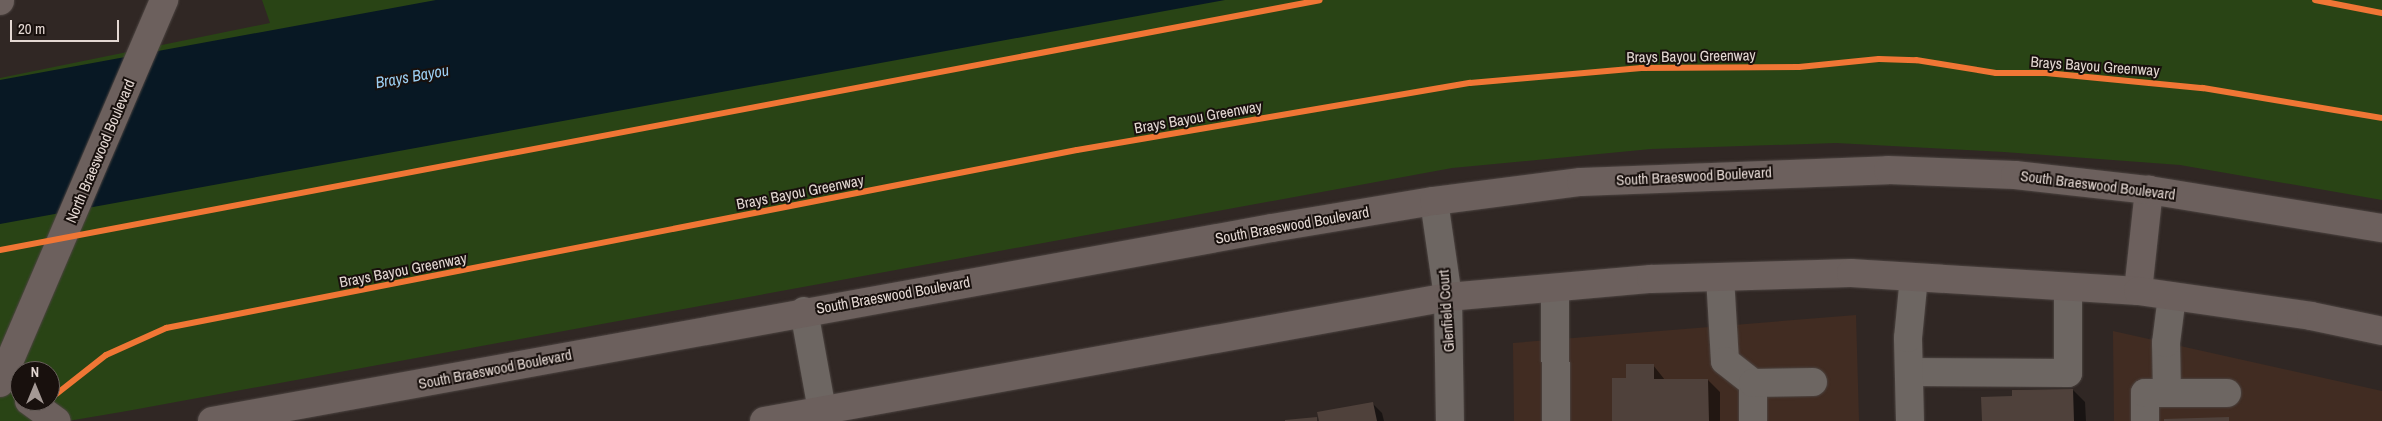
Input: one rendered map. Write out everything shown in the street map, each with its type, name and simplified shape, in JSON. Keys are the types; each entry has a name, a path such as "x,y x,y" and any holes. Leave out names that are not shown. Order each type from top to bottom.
{"main road":[{"name":"North Braeswood Boulevard","path":"9,380 34,308 164,0"},
{"name":"South Braeswood Boulevard","path":"212,421 804,311 1434,201 1581,182 1888,170 2015,174 2149,190 2382,228"},
{"path":"2138,291 2149,190"},
{"path":"764,421 824,416 1448,297 1650,279 1851,273 2138,291 2311,316 2382,331"},
{"path":"43,411 57,421"}],"street":[{"name":"Glenfield Court","path":"1434,201 1448,297 1450,421"},
{"path":"1720,277 1725,361 1753,383 1813,382"},
{"path":"1910,421 1908,338 1914,277"},
{"path":"1909,372 2068,373 2068,287"},
{"path":"1555,288 1556,421"},
{"path":"2167,393 2166,343 2172,296"},
{"path":"804,311 824,416"},
{"path":"1753,383 1753,421"},
{"path":"2144,421 2144,393 2227,393"}],"shaded area":[{"path":"1856,315 1859,421 1514,421 1513,343"},
{"path":"2113,331 2382,391 2382,421 2114,421"}],"green space":[{"path":"262,0 2382,0 2382,200 2180,165 2004,152 1836,143 1651,149 1452,168 127,411 68,421 0,421 0,78 270,23"}],"water":[{"name":"Brays Bayou","path":"436,0 1225,0 0,224 0,80"}],"building":[{"path":"1626,364 1654,364 1654,379 1708,379 1709,421 1612,421 1612,378 1626,378"},
{"path":"2073,389 2074,421 1982,421 1981,397 2012,396 2012,390"},
{"path":"1373,402 1377,421 1319,421 1317,412"},
{"path":"1317,417 1317,421 1285,421 1285,420"},
{"path":"2229,417 2229,421 2164,421 2164,419"}],"cycle path":[{"path":"0,250 1320,0"},
{"path":"2315,0 2382,13"},
{"name":"Brays Bayou Greenway","path":"60,391 106,355 166,328 1077,150 1470,83 1641,68 1799,67 1879,59 1916,60 1996,73 2046,73 2203,88 2382,118"}]}
